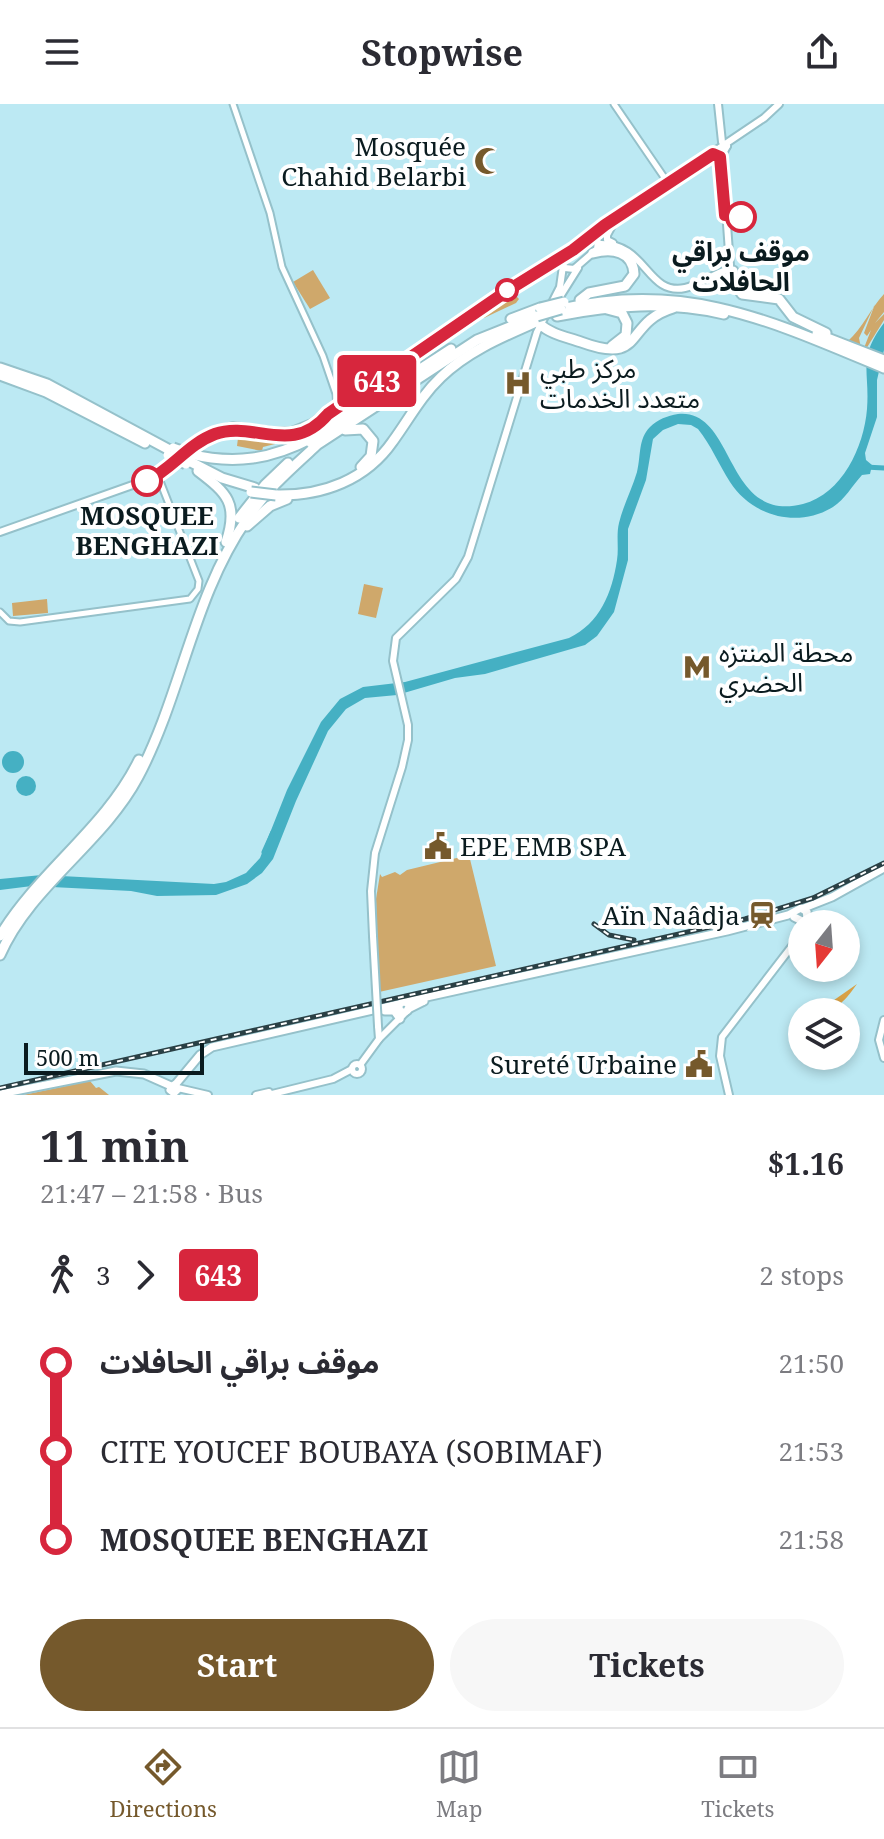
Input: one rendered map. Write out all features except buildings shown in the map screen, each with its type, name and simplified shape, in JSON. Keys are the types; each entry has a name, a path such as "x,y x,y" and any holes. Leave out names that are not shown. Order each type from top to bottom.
{"highway":[{"path":"228,545 261,513 278,502 334,487 360,474 385,451 426,393 451,368 482,347 547,319 589,293 625,286 634,274 631,260 623,254 596,249"},
{"path":"730,269 742,294 779,299 793,317 884,368"},
{"path":"580,300 648,294 700,298 761,313 884,360"},
{"path":"0,955 18,922 122,794 143,750 189,626 241,516 265,485 332,431 477,340 611,299 676,300 738,311 805,335"},
{"path":"547,319 596,308 629,305 688,308 727,315 844,346"},
{"path":"547,319 550,326 557,330 600,345 618,344 628,329 622,313 596,308"},
{"path":"547,319 600,349 616,351 628,344 655,316 672,308 688,308"},
{"path":"0,368 47,384 222,478 253,490"},
{"path":"0,375 46,392 181,456 221,489 231,506 228,545"},
{"path":"181,456 233,461 262,458 332,431 351,428 363,429 373,441 371,456 359,468 330,482 277,493"},
{"path":"198,471 253,490 300,495"},
{"path":"0,936 24,901 122,794"}],"main road":[{"path":"617,217 607,240 631,252 654,279 675,288 690,287 730,269 722,170 724,142 718,104"},
{"path":"0,532 158,476 205,439 228,431 290,436 322,421 340,405 589,240 617,217 781,104"},
{"path":"702,159 716,154 722,170"},
{"path":"589,240 595,239 596,249"},
{"path":"473,314 545,268 563,265 572,271 596,249 617,246 631,252"},
{"path":"532,348 561,282 563,265 573,250"},
{"path":"379,1039 371,891 374,861 408,740 393,661 396,638 456,579 468,557 532,348 580,264"},
{"path":"545,268 557,271 556,293"},
{"path":"810,910 884,868"},
{"path":"173,1090 204,1051 212,1047 402,1011 468,989 788,915"},
{"path":"731,1095 720,1056 722,1037 788,951"},
{"path":"731,1095 723,1052 724,1041 788,959"},
{"path":"173,1090 202,1056 213,1048 390,1008 402,1011"},
{"path":"256,1095 333,1079 352,1069 356,1074 360,1073 360,1065 402,1011"},
{"path":"884,1020 879,1040 884,1058"},
{"path":"884,1028 884,1050"},
{"path":"0,1094 116,1071 144,1074 173,1090 197,1095"},
{"path":"173,1090 208,1095"},
{"path":"268,1095 280,1091"}],"street":[{"path":"233,104 270,213 282,267 323,356 340,405"},
{"path":"614,104 668,183"},
{"path":"0,612 9,621 20,622 190,599 198,589 199,581 158,476"}],"shaded area":[{"path":"313,270 330,298 310,309 293,282"},
{"path":"513,293 519,299 516,303 484,318 481,314"},
{"path":"884,294 884,312 875,323 884,314 884,320 866,349 871,330 867,336 864,333 874,307"},
{"path":"873,308 859,338 861,348 848,341"},
{"path":"238,438 279,443 263,447 262,451 237,446"},
{"path":"364,584 383,588 376,618 358,614"},
{"path":"47,599 48,613 13,616 12,603"},
{"path":"469,855 496,966 379,992 376,899 380,874 382,877 395,872 400,875 407,870"},
{"path":"857,984 846,998 837,998"},
{"path":"90,1081 109,1095 23,1095"}],"water":[{"path":"884,323 884,350 877,380 877,417 865,453 866,460 872,465 870,474 862,475 837,504 819,514 805,517 776,516 763,511 739,494 698,429 678,424 663,430 653,439 646,480 628,529 628,560 614,612 597,636 585,645 485,674 455,678 397,695 365,698 346,709 328,731 273,859 262,873 247,884 216,895 157,896 131,891 32,886 0,890 0,879 42,875 214,884 246,873 260,858 287,790 321,722 340,699 363,687 405,682 569,638 589,624 603,606 612,584 621,517 637,472 643,437 656,422 678,414 697,417 711,428 744,483 758,498 777,506 803,504 829,490 848,467 861,438 867,409 866,365 870,346"},
{"path":"13,751 21,754 24,762 21,770 13,773 5,770 2,762 5,754"},
{"path":"22,776 30,776 36,786 30,796 22,796 16,790 16,782"}],"waterway":[{"path":"865,467 884,468"},
{"path":"264,852 273,832"}],"railway":[{"path":"0,1088 745,919 813,898 884,863"},
{"path":"594,924 609,935 634,940"}],"bus line":[{"name":"643","path":"147,481 214,435 234,431 285,436 322,421 479,310 589,240 605,225 713,154 720,157 725,215 741,217"}],"place":[{"name":"Mosquée Chahid Belarbi","path":"488,161"},
{"name":"موقف براقي الحافلات","path":"741,217"},
{"name":"مركز طبي متعدد الخدمات","path":"518,383"},
{"name":"MOSQUEE BENGHAZI","path":"147,481"},
{"name":"محطة المنتزه الحضري","path":"697,667"},
{"name":"EPE EMB SPA","path":"438,846"},
{"name":"Aïn Naâdja","path":"762,915"},
{"name":"Sureté Urbaine","path":"699,1064"}]}
